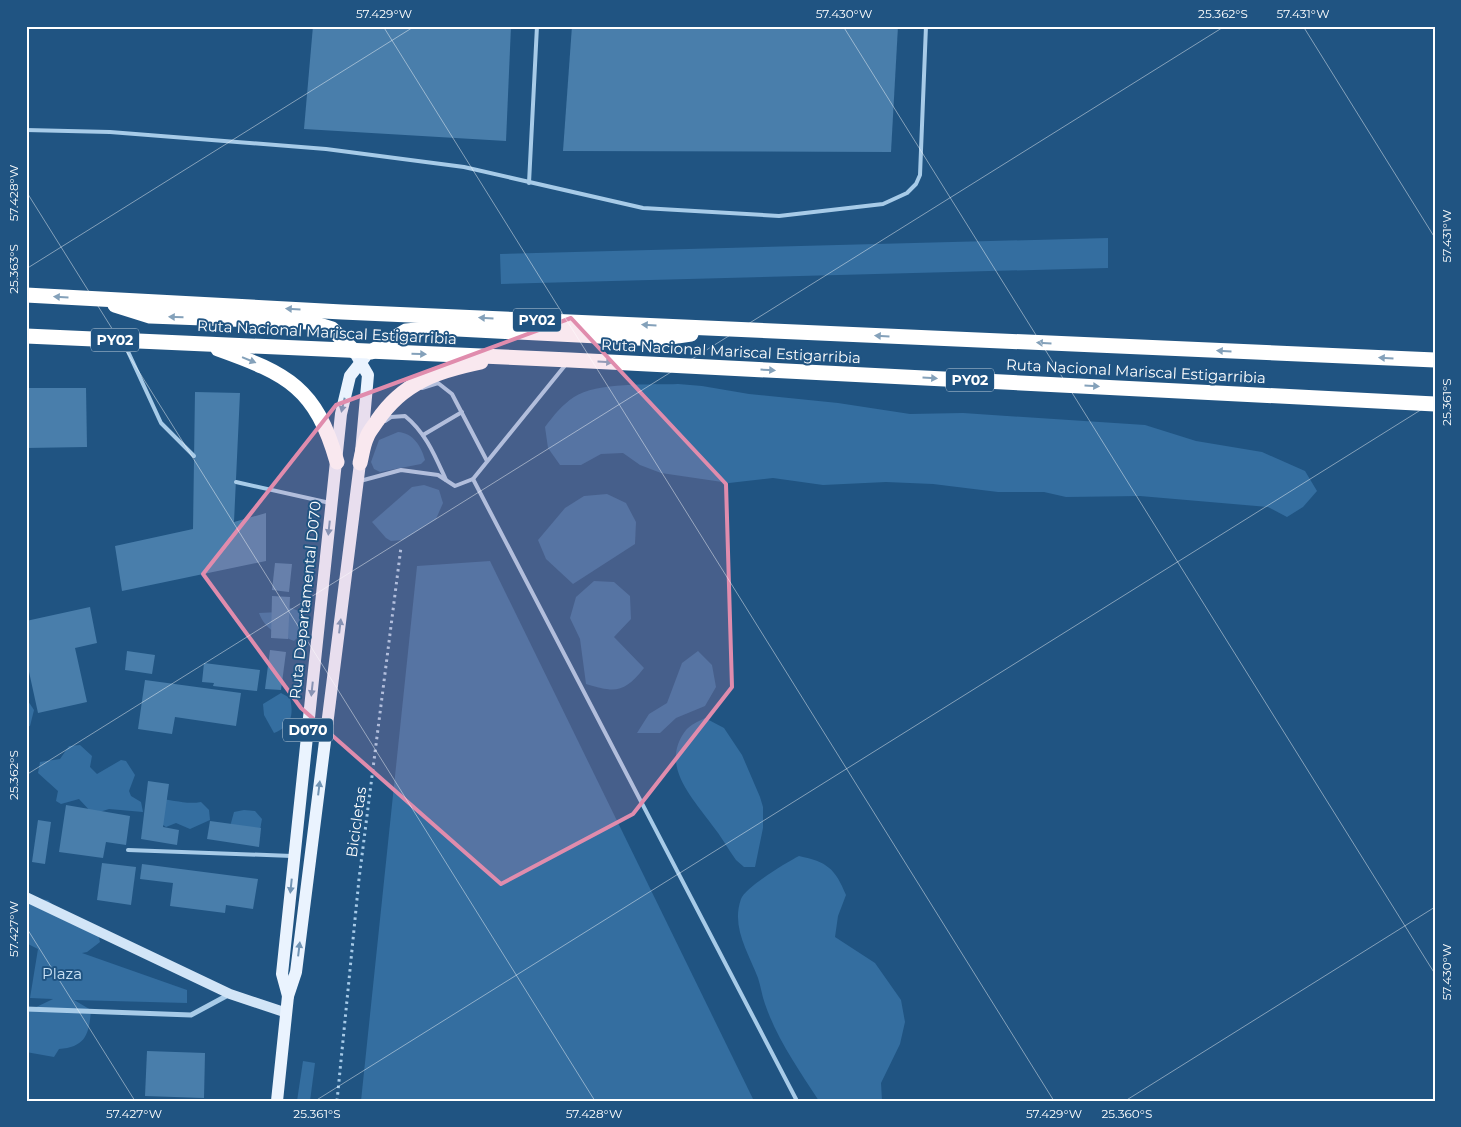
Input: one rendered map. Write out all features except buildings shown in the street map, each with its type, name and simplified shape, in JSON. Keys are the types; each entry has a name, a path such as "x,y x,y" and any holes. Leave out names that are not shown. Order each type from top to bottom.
{"highway":[{"name":"Ruta Nacional Mariscal Estigarribia","path":"26,295 1435,360"},
{"path":"97,299 150,316 309,322 332,329 362,354 406,331 438,328 657,339 732,329"},
{"name":"Ruta Nacional Mariscal Estigarribia","path":"26,336 362,354 570,360 1435,404"},
{"path":"203,344 250,361 287,379 304,395 319,414 337,462"},
{"path":"360,463 367,436 383,412 403,392 424,378 452,368 504,357"}],"main road":[{"name":"Ruta Departamental D070","path":"288,996 282,974 341,414 350,376 362,354"},
{"name":"D070","path":"358,482 368,375 362,354"},
{"name":"Ruta Departamental D070","path":"277,1101 288,996 296,972 358,482"}],"street":[{"path":"26,897 230,994 287,1014"},
{"path":"26,1009 191,1015 230,994"}],"lane":[{"path":"529,183 537,26"},
{"path":"26,130 110,132 326,149 464,167 643,208 779,216 883,204 895,199 916,184 920,175 926,26"},
{"path":"123,340 161,423 194,456"},
{"path":"358,482 401,470 438,475 455,486 473,479 570,360"},
{"path":"383,412 418,390 438,383 452,394 487,461"},
{"path":"423,435 462,412"},
{"path":"367,436 390,417 405,416 430,444 446,480"},
{"path":"473,479 796,1101"},
{"path":"236,482 332,504"},
{"path":"128,850 294,857"}],"path":[{"name":"Bicicletas","path":"337,1101 359,879 401,547"}],"highlighted area":[{"path":"571,318 726,484 732,687 633,814 501,884 301,708 203,574 336,405"}],"green space":[{"path":"1108,238 1108,268 501,284 500,254"},
{"path":"678,384 749,394 838,403 910,414 963,413 1145,425 1196,441 1262,452 1305,471 1317,491 1303,507 1287,517 1268,507 1140,496 1066,497 1044,492 998,492 933,484 886,482 823,485 773,478 729,483 661,473 640,465 623,453 601,454 581,465 560,465 548,448 545,427 566,403 584,392 624,385"},
{"path":"398,432 408,435 416,441 425,460 421,464 380,472 374,469 371,462 379,440"},
{"path":"424,485 439,490 443,503 436,519 403,540 391,541 386,538 372,522 412,487"},
{"path":"607,494 626,503 636,522 635,544 573,584 546,559 538,540 565,508 584,496"},
{"path":"490,561 754,1101 361,1101 417,566"},
{"path":"594,581 614,582 630,596 631,619 614,637 644,668 631,682 619,689 605,689 586,684 580,639 570,618 576,597"},
{"path":"288,607 299,611 302,621 302,633 294,641 277,634 268,627 259,613 279,612"},
{"path":"698,651 712,665 716,687 705,706 676,718 660,733 637,733 649,714 667,703 682,663"},
{"path":"281,693 290,698 292,710 288,724 274,733 264,715 263,704"},
{"path":"26,698 34,710 30,726 26,727"},
{"path":"705,718 724,728 742,755 760,797 763,807 763,828 755,867 744,867 736,860 681,780 676,756 679,743 688,728"},
{"path":"80,745 92,756 90,767 97,774 121,760 126,761 135,775 129,791 131,796 141,802 143,812 109,809 93,814 79,799 61,804 56,801 58,791 38,773 40,762 60,759 69,746"},
{"path":"157,799 189,803 201,802 209,810 210,820 190,829 176,823 166,827 156,820"},
{"path":"244,810 255,811 262,819 260,830 228,834 234,812"},
{"path":"799,856 817,861 834,872 846,895 838,916 835,937 875,963 901,1000 905,1022 900,1044 881,1083 882,1101 819,1101 776,1030 742,939 739,929 738,909 744,894 767,875"},
{"name":"Plaza","path":"37,899 48,900 71,924 87,921 96,926 100,942 87,952 82,953 187,990 187,1003 74,1000 91,1010 89,1026 84,1038 75,1045 59,1049 54,1057 26,1052 26,1012 53,999 30,998 38,949 26,943 26,903"},
{"path":"303,1061 315,1063 310,1101 297,1101"}]}
